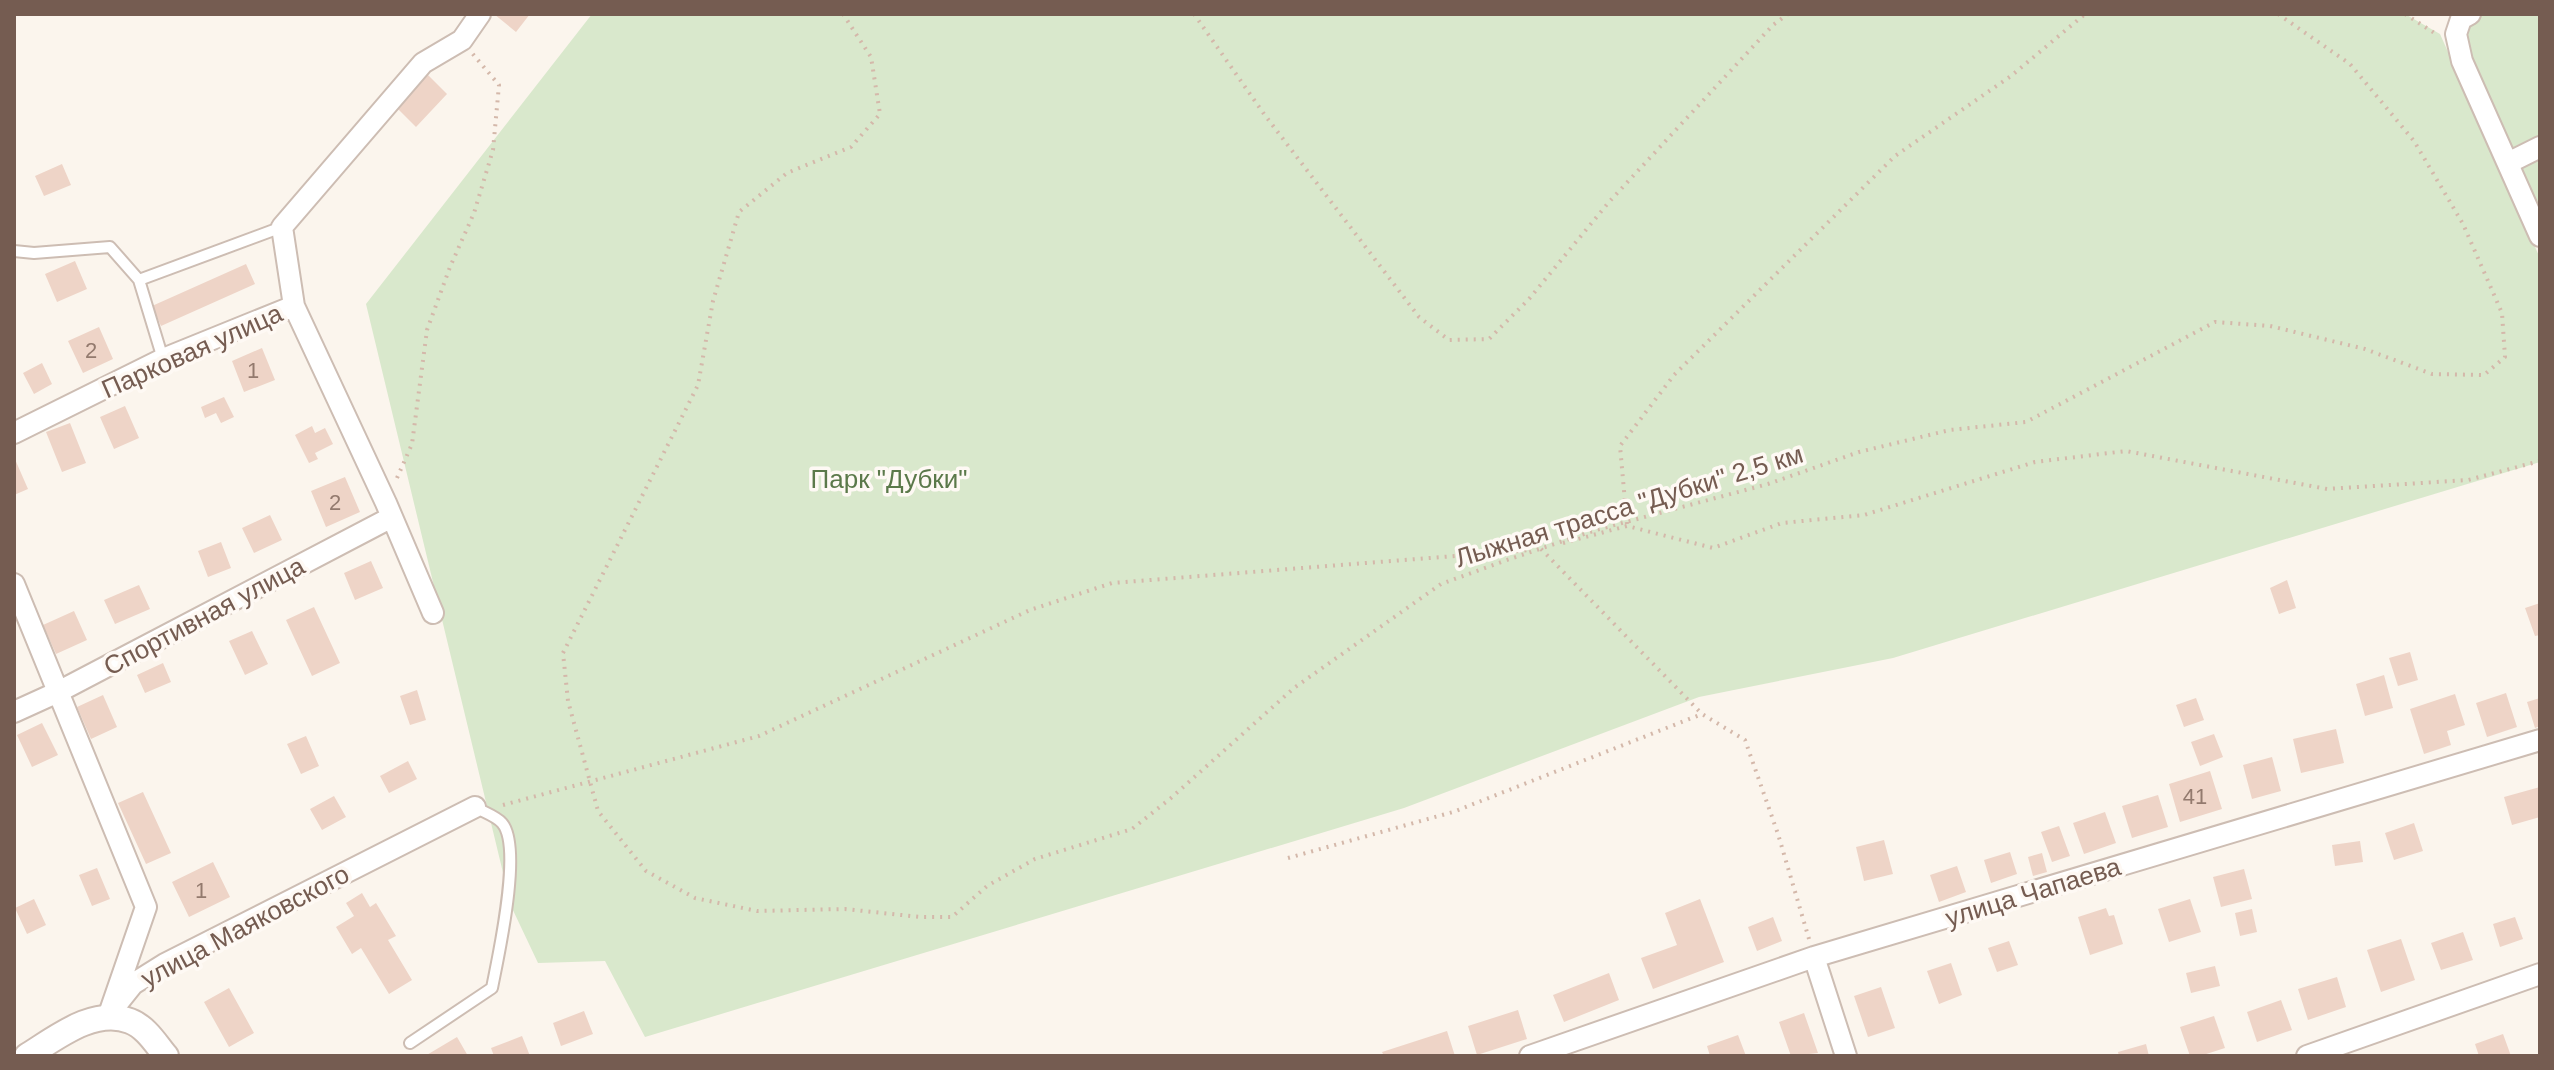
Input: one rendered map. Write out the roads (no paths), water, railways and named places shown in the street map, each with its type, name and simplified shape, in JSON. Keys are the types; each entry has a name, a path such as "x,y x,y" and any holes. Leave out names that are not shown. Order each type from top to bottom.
{"street":[{"path":"282,227 423,63 462,40 480,14"},
{"path":"2470,14 2461,19 2456,34 2462,61 2540,236"},
{"path":"2508,163 2540,147"},
{"name":"Парковая улица","path":"14,433 163,359 294,306 282,227"},
{"path":"294,306 389,510 433,613"},
{"name":"Спортивная улица","path":"14,712 58,692 389,510"},
{"path":"14,584 146,907 108,1017"},
{"name":"улица Чапаева","path":"1530,1056 1814,957 2540,740"},
{"name":"улица Маяковского","path":"108,1017 133,984 165,964 475,807"},
{"path":"1814,957 1846,1056"},
{"path":"2307,1056 2540,974"},
{"path":"27,1056 74,1027 108,1017 131,1021 146,1032 166,1056"}],"lane":[{"path":"139,280 282,227"},
{"path":"14,251 34,253 110,247 139,280 163,359"},
{"path":"410,1043 492,988 508,909 509,840 502,823 475,807"}],"park label":[{"name":"Парк \"Дубки\"","path":"889,479"}]}
